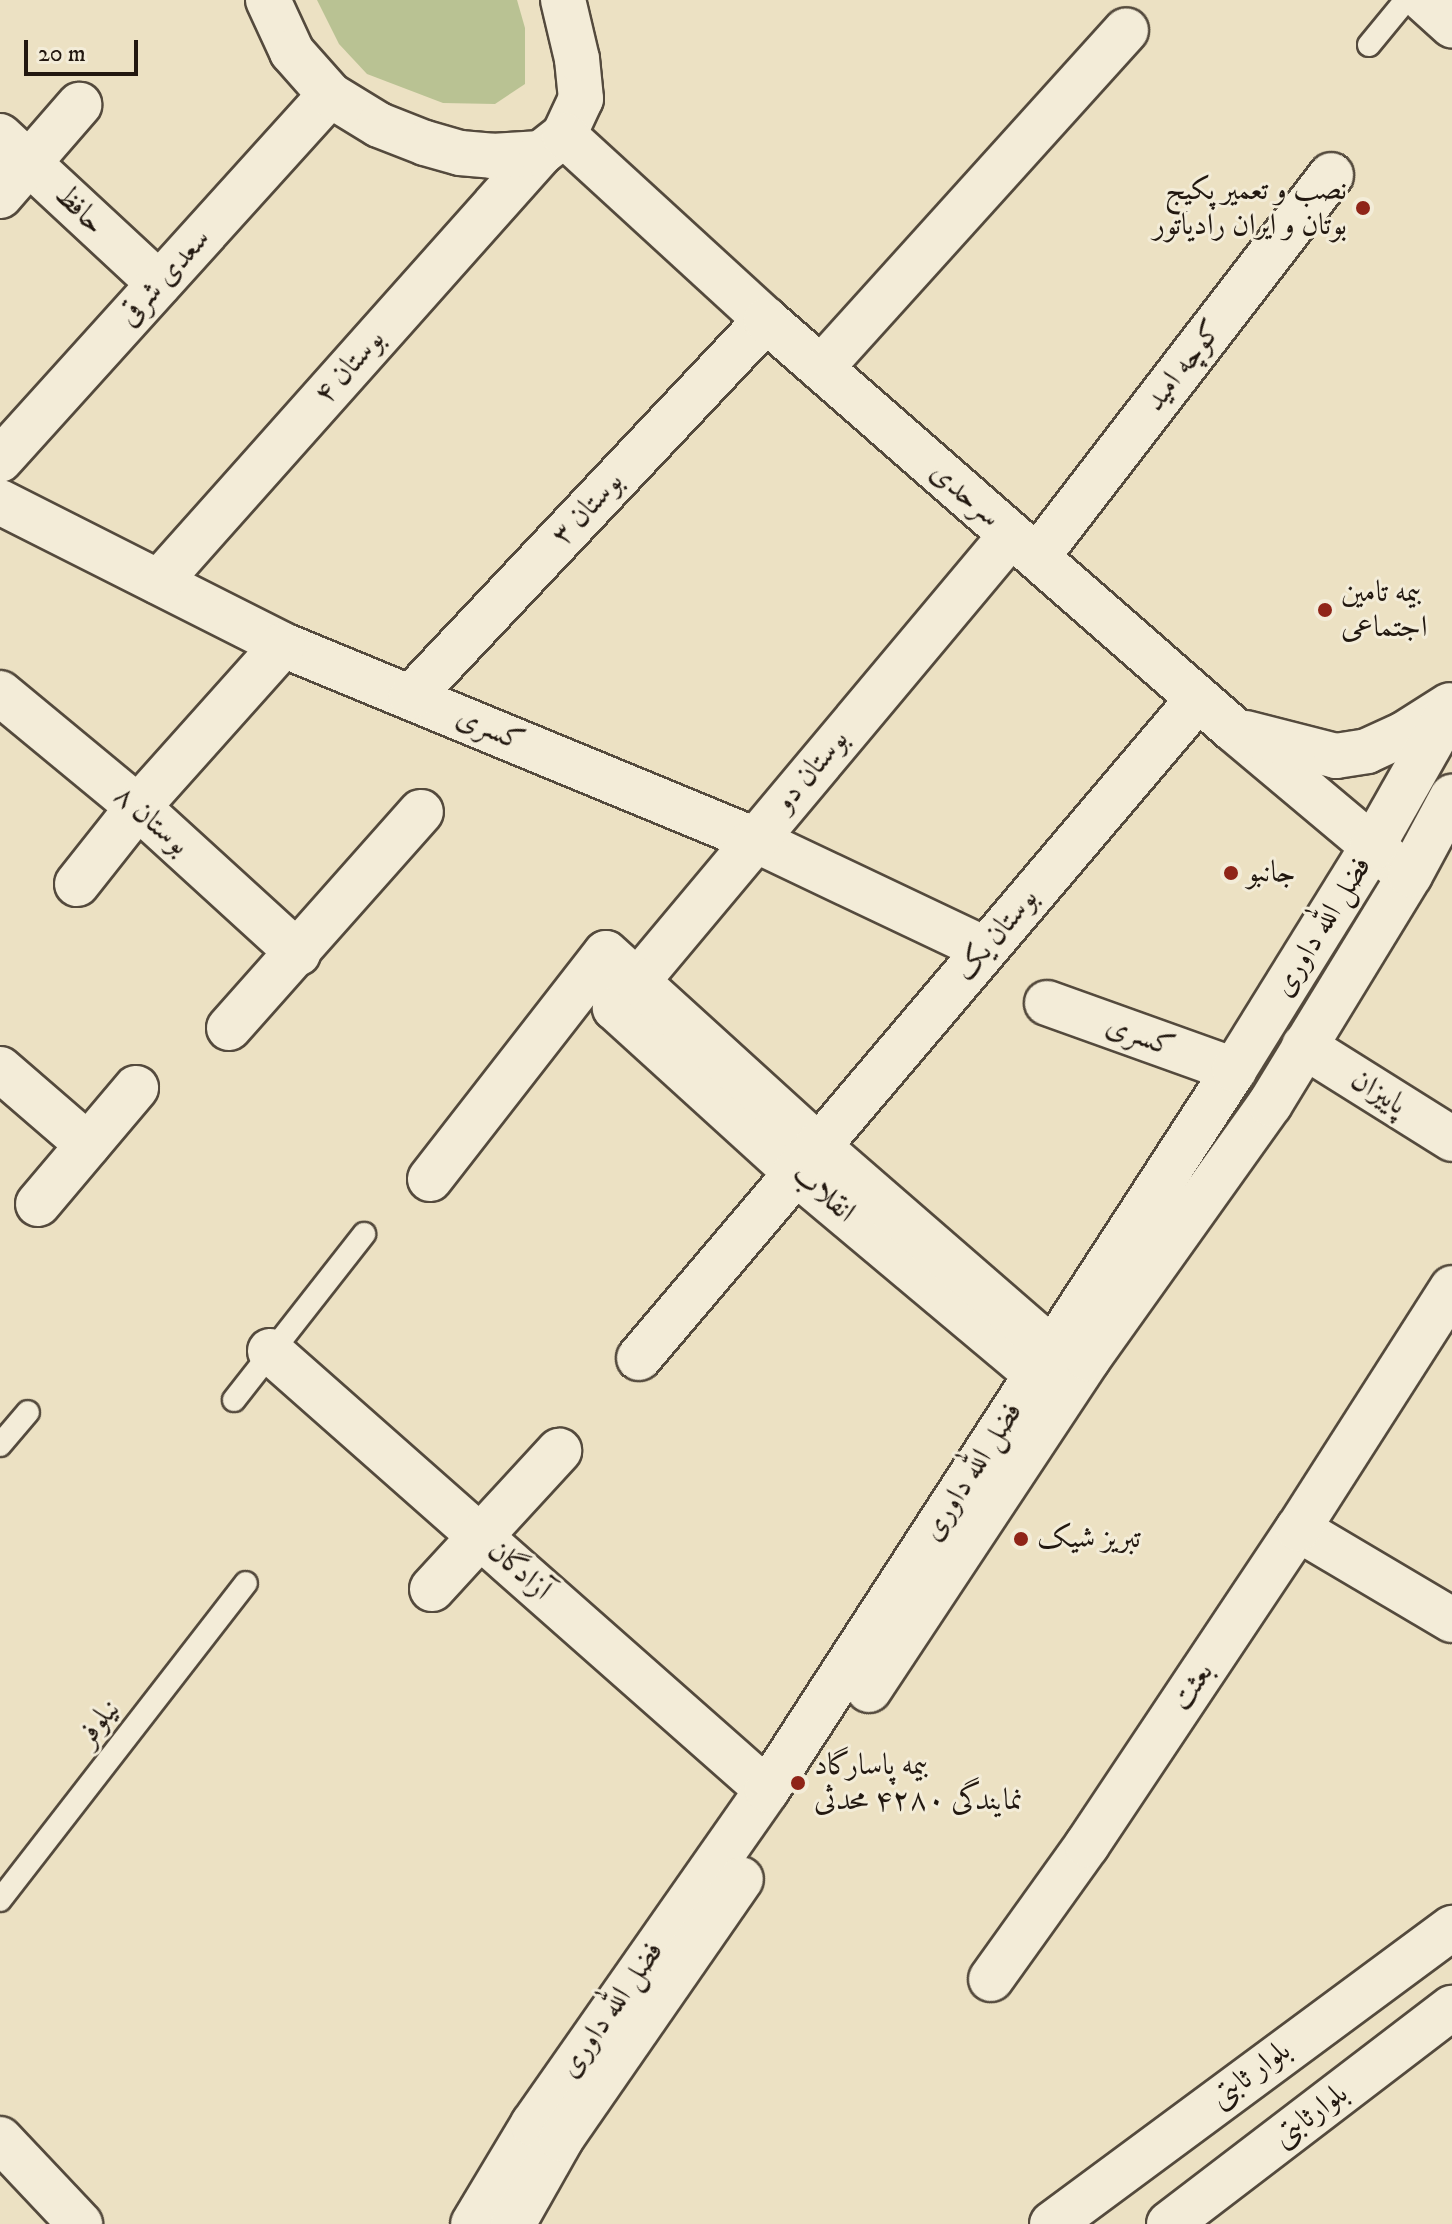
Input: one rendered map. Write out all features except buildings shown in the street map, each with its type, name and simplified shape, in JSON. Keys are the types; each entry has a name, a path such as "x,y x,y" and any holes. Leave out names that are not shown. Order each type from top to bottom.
{"street":[{"path":"268,0 292,52 330,95 379,125 460,153 492,156 552,144"},
{"name":"بوستان ۴","path":"159,582 552,144 581,99 577,59 563,0"},
{"path":"1424,0 1452,25"},
{"path":"821,368 1126,31"},
{"name":"سعدی شرقی","path":"0,460 330,95"},
{"path":"0,196 14,149 79,105"},
{"name":"سرحدی","path":"552,144 766,320 1371,849 1410,875"},
{"name":"حافظ","path":"14,149 159,284"},
{"name":"کوچه امید","path":"1024,546 1331,175"},
{"name":"بوستان ۳","path":"411,697 766,320"},
{"name":"کسری","path":"0,502 283,645 753,839 985,949"},
{"name":"بوستان دو","path":"626,995 753,839 1024,546"},
{"path":"77,884 138,807 283,645"},
{"name":"بوستان ۸","path":"1,695 138,807 298,953"},
{"name":"بوستان یک","path":"639,1358 1198,699"},
{"path":"1233,729 1336,756 1367,751 1404,734 1452,705"},
{"name":"فضل الله داوری","path":"473,2224 542,2111 767,1790 1234,1070 1371,849 1452,705"},
{"name":"فضل الله داوری","path":"513,2224 561,2139 791,1807 1088,1359 1270,1104 1410,875 1452,797"},
{"path":"229,1028 421,812"},
{"name":"انقلاب","path":"430,1179 606,953 626,995 806,1158 1044,1362"},
{"name":"کسری","path":"1047,1003 1234,1070"},
{"name":"پاییزان","path":"1304,1046 1452,1139"},
{"path":"0,1069 88,1145"},
{"path":"38,1204 136,1088"},
{"name":"بعثت","path":"991,1979 1087,1845 1298,1529 1452,1288"},
{"name":"آزادگان","path":"270,1351 767,1790"},
{"path":"432,1589 559,1451"},
{"path":"1298,1529 1452,1620"},
{"name":"بلوار ثابتی","path":"1052,2224 1410,1956 1452,1928"},
{"path":"1410,1956 1437,1977 1451,2008"},
{"name":"بلوارثابتی","path":"1169,2224 1451,2008"},
{"path":"0,2139 80,2224"}],"lane":[{"path":"1369,45 1406,0"},
{"path":"234,1400 364,1234"},
{"path":"0,1445 28,1412"},
{"name":"نیلوفر","path":"0,1900 246,1583"}],"green space":[{"path":"317,0 517,0 525,28 525,84 495,104 443,103 367,74 339,44"}],"place":[{"name":"نصب و تعمیر پکیج بوتان و ایران رادیاتور","path":"1363,208"},
{"name":"بیمه تامین اجتماعی","path":"1325,610"},
{"name":"جانبو","path":"1231,873"},
{"name":"تبریز شیک","path":"1021,1539"},
{"name":"بیمه پاسارگاد نمایندگی ۴۲۸۰ محدثی","path":"798,1783"}]}
